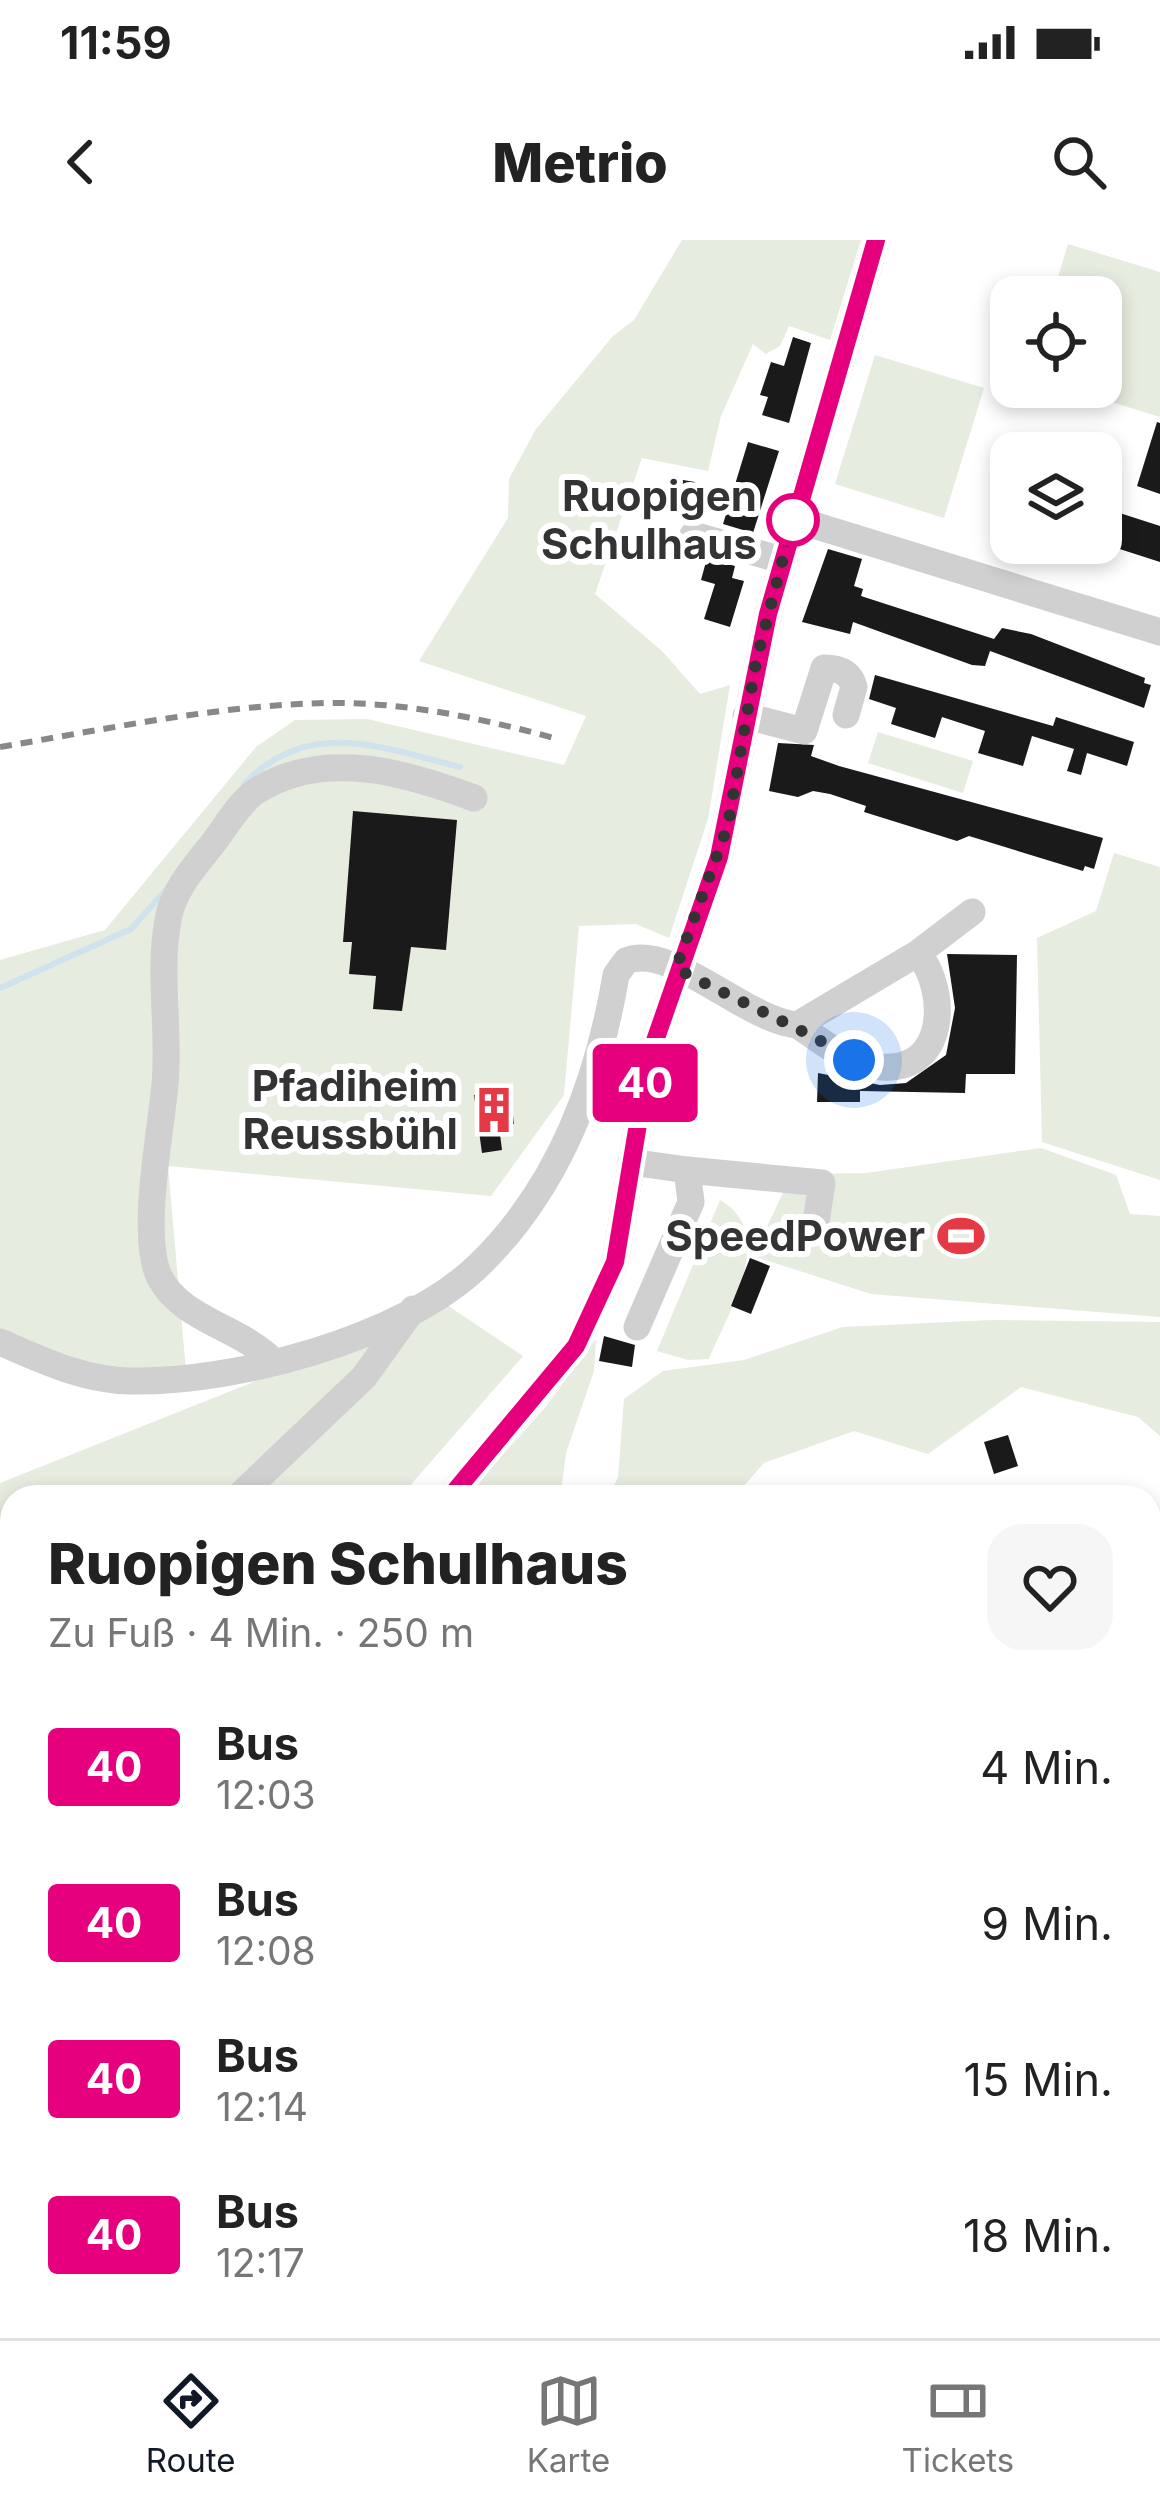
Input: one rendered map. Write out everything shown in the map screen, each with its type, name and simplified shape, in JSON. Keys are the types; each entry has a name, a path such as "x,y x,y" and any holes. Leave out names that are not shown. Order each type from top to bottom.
{"street":[{"path":"460,1485 576,1346 615,1262 649,1058 676,968 719,857 782,560 876,240"},
{"path":"794,519 1160,632"},
{"path":"693,535 782,560"},
{"path":"746,716 804,731 824,668 834,668 851,679 854,687 846,715"},
{"path":"274,1362 257,1344 184,1306 156,1265 154,1211 168,1050 163,999 168,917 181,885 251,794 298,771 364,767 422,778 474,798"},
{"path":"796,1024 918,953 972,912"},
{"path":"0,1342 59,1367 129,1381 274,1362 327,1346 413,1309 476,1268 520,1218 574,1130 595,1079 620,966 638,956 676,968 762,1016 796,1024 854,1060 889,1067 909,1062 926,1049 939,1021 937,979 918,953"},
{"path":"632,1162 822,1183 816,1222"},
{"path":"637,1327 691,1202 687,1170"},
{"path":"251,1485 364,1377 413,1309"}],"shaded area":[{"path":"682,240 861,240 830,340 789,326 780,346 766,354 753,344 721,416 708,471 642,458 595,594 662,651 700,694 730,685 708,819 669,938 636,924 579,926 564,1095 491,1196 168,1166 186,1371 113,1373 0,1336 0,960 105,930 256,747 295,720 367,719 564,765 586,716 419,661 508,518 509,479 536,429 613,336 634,320"},
{"path":"1068,244 1160,272 1160,417 1122,405 1122,276 1058,276"},
{"path":"875,355 984,388 944,518 835,484"},
{"path":"878,732 973,761 963,793 868,763"},
{"path":"1114,853 1160,867 1160,1180 1042,1142 1037,938 1096,911"},
{"name":"SpeedPower","path":"1041,1148 1116,1175 1130,1214 1160,1216 1160,1317 871,1294 753,1256 792,1174 866,1173"},
{"path":"720,1200 737,1214 746,1232 747,1253 736,1298 709,1359 688,1360 657,1351"},
{"path":"447,1305 523,1356 410,1485 0,1483"},
{"path":"992,1320 1160,1322 1160,1436 1138,1417 1021,1387 928,1454 854,1431 764,1463 745,1485 614,1485 624,1399 663,1371 744,1360 843,1327"},
{"path":"596,1339 594,1371 566,1453 562,1485 476,1485 544,1409"}],"building":[{"path":"793,337 811,343 789,423 762,415 768,397 760,395 771,362 784,366"},
{"path":"1160,423 1160,494 1137,486"},
{"path":"748,442 779,451 753,533 723,524"},
{"path":"671,478 695,482 697,495 689,498 684,517 652,507 657,490 668,488"},
{"path":"1122,514 1160,526 1160,562 1122,550"},
{"path":"828,549 862,559 854,586 863,589 861,596 994,639 1002,628 1031,634 1145,678 1144,683 1151,685 1144,708 990,651 985,666 972,665 853,622 850,634 802,622"},
{"path":"707,558 735,566 732,578 744,581 730,627 704,619 715,584 701,580"},
{"path":"875,675 1053,726 1056,717 1134,742 1127,766 1087,753 1081,775 1067,771 1074,749 1032,736 1023,766 978,753 985,731 942,717 935,738 891,724 896,708 869,699"},
{"path":"778,743 814,745 811,756 839,766 1103,838 1094,869 1085,866 1083,871 969,836 957,841 864,812 866,806 830,794 813,791 798,797 769,791"},
{"path":"353,811 457,820 446,950 411,947 402,1011 373,1009 376,976 349,974 352,942 343,942"},
{"path":"947,954 1017,955 1015,1074 966,1074 965,1093 860,1091 860,1102 817,1102 818,1073 880,1085 906,1083 946,1055 955,1008"},
{"name":"Pfadiheim Reussbühl","path":"510,1091 514,1124 499,1126 502,1150 482,1153 474,1095"},
{"path":"750,1258 770,1266 751,1314 731,1306"},
{"path":"604,1336 635,1345 632,1367 599,1361"},
{"path":"1008,1435 1018,1466 994,1474 984,1442"}],"waterway":[{"path":"244,784 269,763 320,744 374,746 460,767"},
{"path":"0,988 131,929 165,891"}],"railway":[{"path":"0,747 204,713 328,703 442,713 554,738"}],"bus line":[{"name":"40","path":"461,1485 576,1346 615,1262 649,1058 728,825 768,614 876,240"}],"place":[{"name":"Ruopigen Schulhaus","path":"793,520"},
{"name":"Pfadiheim Reussbühl","path":"494,1110"},
{"name":"SpeedPower","path":"961,1236"}],"route":[{"path":"793,520 756,662 728,825 676,968 762,1016 796,1024 854,1060"}]}
